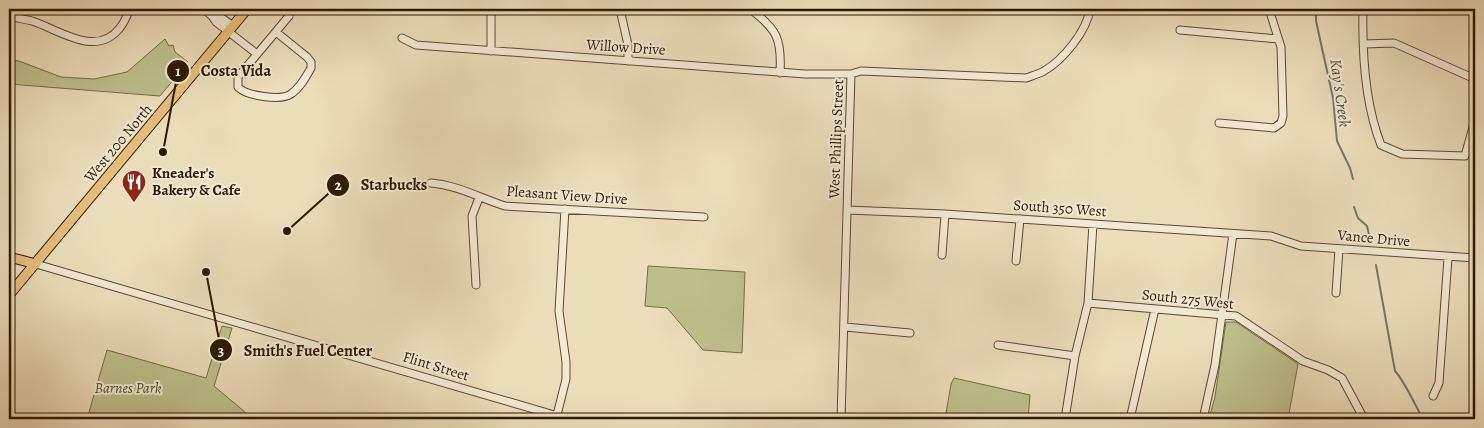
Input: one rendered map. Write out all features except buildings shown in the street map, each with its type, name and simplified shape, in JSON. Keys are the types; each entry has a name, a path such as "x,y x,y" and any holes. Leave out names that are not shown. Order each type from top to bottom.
{"main road":[{"name":"West 200 North","path":"9,295 247,9"},
{"name":"Flint Street","path":"9,257 36,264"}],"street":[{"path":"9,16 32,21 84,42 98,42 109,38 119,29 130,9"},
{"path":"204,9 216,22 230,29 257,54"},
{"path":"491,9 491,51"},
{"path":"620,9 628,45 628,61"},
{"path":"750,9 774,31 779,41 780,72"},
{"name":"West Phillips Street","path":"841,419 851,74 861,71 1026,78 1044,71 1061,57 1082,29 1090,9"},
{"path":"1219,123 1274,128 1281,123 1283,116 1281,47 1269,9"},
{"path":"1363,9 1364,44 1372,121 1381,145 1402,154 1465,156 1475,120"},
{"path":"276,32 307,57 312,65 302,82 286,96 245,93 238,87 238,77 289,16"},
{"path":"1180,30 1278,39"},
{"name":"Willow Drive","path":"402,38 416,45 780,72 851,74"},
{"path":"1364,44 1394,43 1475,79"},
{"name":"Pleasant View Drive","path":"431,183 446,184 479,198 506,206 704,217"},
{"path":"476,285 472,216 479,198"},
{"path":"557,418 566,379 566,362 559,311 565,209"},
{"name":"South 350 West","path":"847,210 945,214 1271,236"},
{"path":"942,255 945,214"},
{"path":"1016,261 1020,219"},
{"path":"1065,419 1075,356 1088,303 1093,224"},
{"path":"1203,419 1223,314 1233,234"},
{"name":"Vance Drive","path":"1271,236 1301,246 1448,258 1475,258"},
{"path":"1336,293 1340,249"},
{"path":"1433,396 1439,383 1448,258"},
{"name":"Flint Street","path":"36,264 557,418 568,419"},
{"name":"South 275 West","path":"1088,303 1236,316 1247,321 1303,361 1336,373 1348,388 1364,419"},
{"path":"1130,419 1155,309"},
{"path":"845,327 910,333"},
{"path":"998,345 1075,356"}],"green space":[{"path":"165,39 169,46 173,45 175,52 188,62 160,96 9,84 9,60 19,61 61,77 94,79 127,72"},
{"path":"648,266 745,272 742,353 703,350 667,308 645,306"},
{"path":"1226,322 1236,322 1298,364 1288,419 1209,419 1215,397"},
{"name":"Barnes Park","path":"222,326 232,328 214,386 252,418 258,419 87,419 107,350 206,378"},
{"path":"954,378 1030,395 1028,419 945,419 951,384"}],"waterway":[{"name":"Kay's Creek","path":"1316,9 1316,21 1333,98 1337,141 1350,168 1353,179"},
{"name":"Kay's Creek","path":"1354,207 1358,218 1367,226 1371,243"},
{"name":"Kay's Creek","path":"1376,265 1395,371 1423,419"}],"place":[{"name":"Costa Vida","path":"163,152"},
{"name":"Kneader's Bakery & Cafe","path":"134,203"},
{"name":"Starbucks","path":"287,231"},
{"name":"Smith's Fuel Center","path":"206,272"}]}
